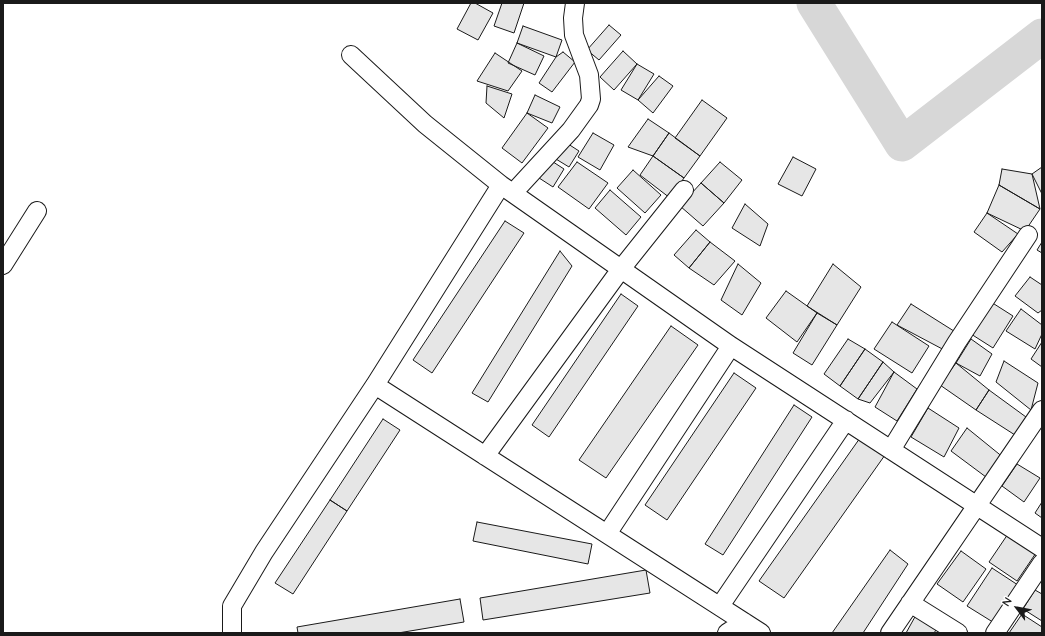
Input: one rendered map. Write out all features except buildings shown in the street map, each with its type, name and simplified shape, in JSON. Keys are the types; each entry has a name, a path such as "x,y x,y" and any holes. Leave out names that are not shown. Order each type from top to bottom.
{"street":[{"path":"232,633 232,606 264,552 507,189 571,130 589,105 591,99 589,75 574,35 573,18 575,3"},
{"path":"351,55 425,124 507,189 731,346 1042,548"},
{"path":"485,456 621,269 684,190"},
{"path":"3,266 37,211"},
{"path":"891,450 957,342 1028,235"},
{"path":"607,534 731,346"},
{"path":"375,385 761,633"},
{"path":"890,633 1042,410"},
{"path":"720,606 846,420"},
{"path":"995,633 1042,563"},
{"path":"910,604 958,633"},
{"path":"727,633 744,622"}],"waterway":[{"path":"814,3 902,144 1042,36"}]}
